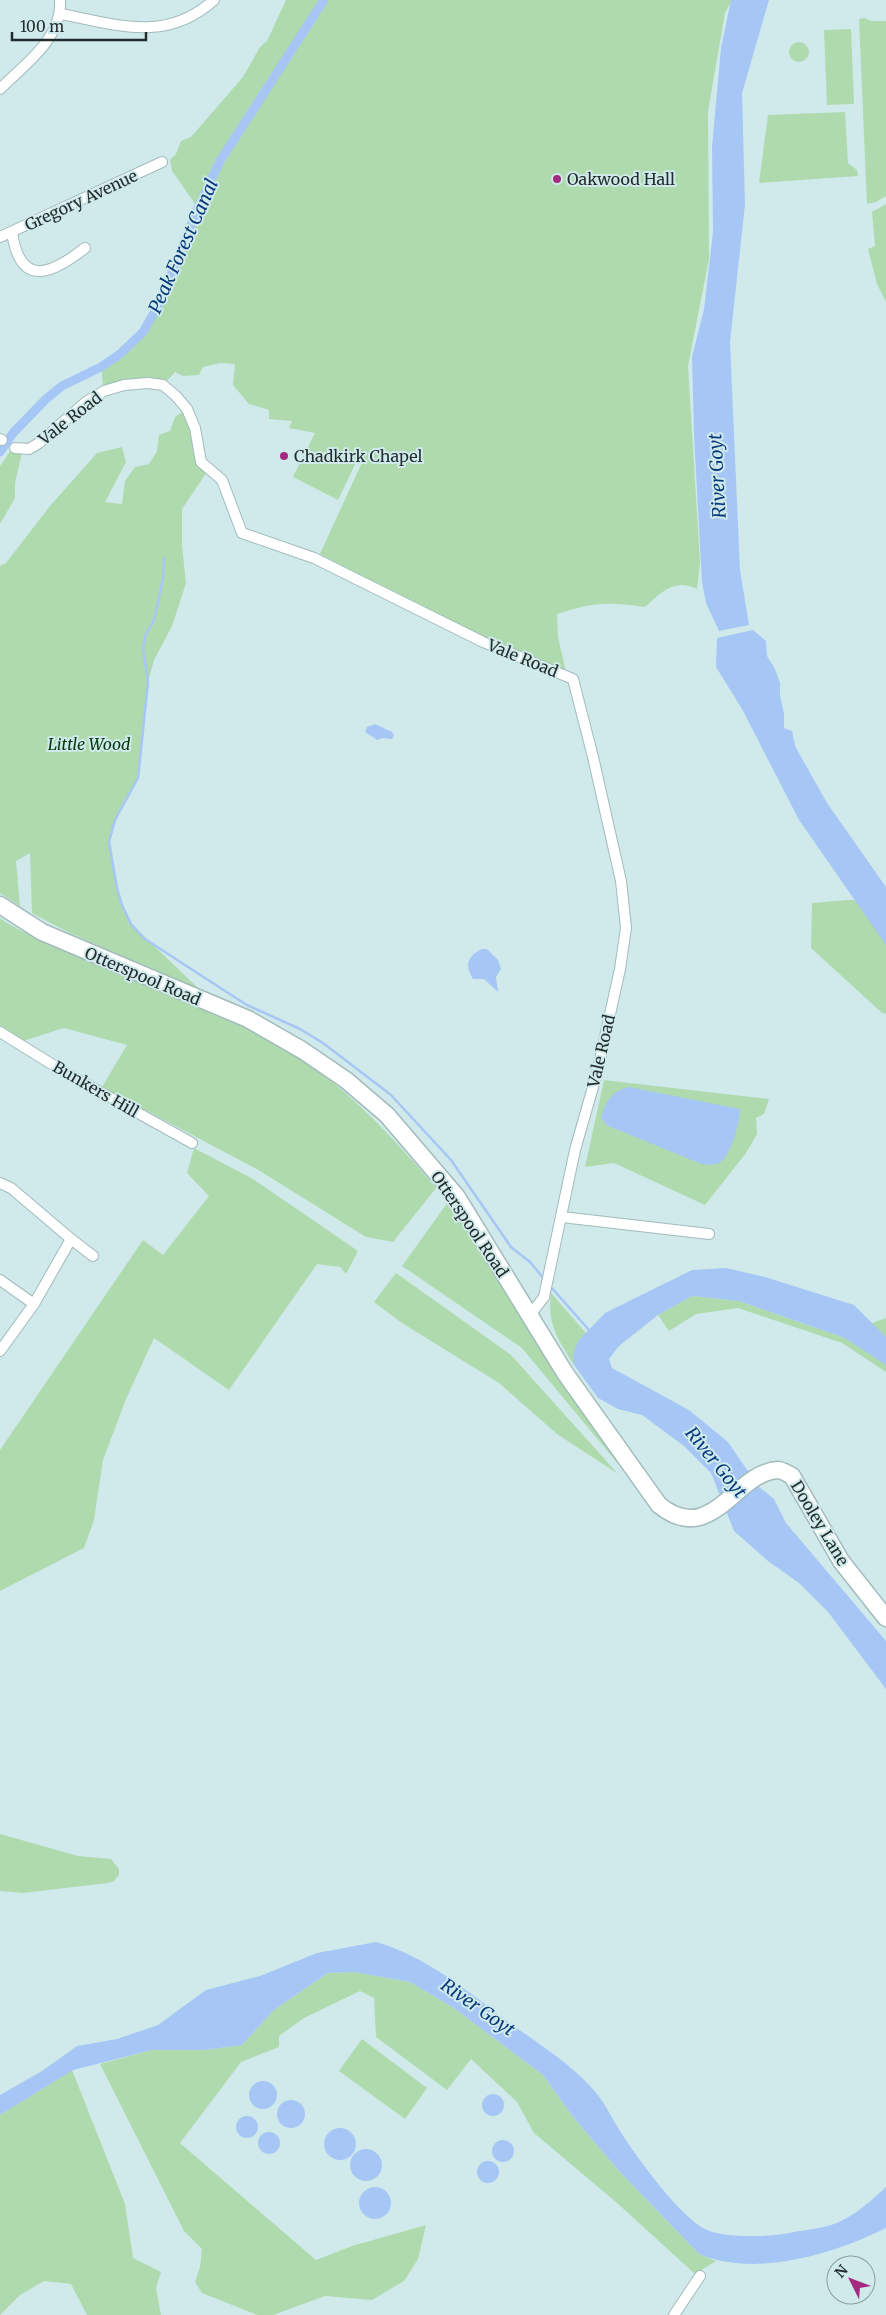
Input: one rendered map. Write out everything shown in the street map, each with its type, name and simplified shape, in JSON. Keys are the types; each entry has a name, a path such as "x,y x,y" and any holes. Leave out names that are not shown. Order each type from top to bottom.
{"main road":[{"name":"Otterspool Road","path":"0,905 50,936 248,1019 302,1050 346,1080 387,1115 457,1198 565,1373 652,1497 672,1515 686,1519"},
{"name":"Dooley Lane","path":"686,1519 711,1512 756,1479 766,1473 780,1470 792,1476 841,1561 886,1618"}],"street":[{"path":"0,89 49,40 61,14 60,0"},
{"path":"61,14 131,27 153,28 170,26 183,21 214,0"},
{"name":"Gregory Avenue","path":"0,237 162,162"},
{"path":"12,232 14,251 24,264 33,270 46,271 58,266 85,248"},
{"name":"Vale Road","path":"15,448 29,449 39,443 86,402 104,391 124,385 148,382 163,385 187,409 195,428 201,462 222,480 242,533 314,558 483,642 573,678 594,757 621,881 626,928 620,969 597,1073 575,1150 544,1297 530,1315"},
{"name":"Bunkers Hill","path":"0,1032 66,1073 192,1143"},
{"path":"0,1183 11,1188 93,1256"},
{"path":"562,1217 672,1228 709,1234"},
{"path":"0,1351 34,1304 71,1239"},
{"path":"0,1280 34,1304"},
{"path":"674,2315 700,2276"}],"green space":[{"path":"286,0 732,0 725,13 708,111 709,259 688,366 700,562 697,589 682,585 669,588 645,607 601,604 581,607 557,614 558,637 564,670 560,670 464,629 320,554 364,458 359,456 338,500 293,477 315,433 289,428 292,421 269,419 269,410 249,404 233,385 235,364 220,363 203,367 199,375 183,376 175,372 163,385 104,391 101,367 134,342 151,320 167,290 198,208 172,171 170,160 176,154 181,141 191,137 243,77 260,47 267,41"},
{"path":"865,18 871,21 886,21 886,196 876,202 867,204 859,19"},
{"path":"851,29 854,104 827,105 824,30"},
{"path":"799,42 806,45 809,52 806,59 799,62 792,59 789,52 792,45"},
{"path":"845,112 848,163 857,170 858,176 759,183 768,115"},
{"path":"886,204 886,302 877,284 868,249 875,246 872,212"},
{"name":"Little Wood","path":"187,409 209,469 182,509 182,546 186,583 172,626 154,660 148,682 138,778 115,820 109,842 117,888 122,905 131,924 199,989 94,944 32,913 30,853 16,861 20,906 0,893 0,566 6,563 50,506 97,453 122,447 126,462 105,502 122,504 125,481 135,467 149,464 157,451 159,435 170,431 175,417"},
{"path":"11,450 22,453 15,483 15,498 0,524 0,466"},
{"path":"873,898 886,913 886,1014 881,1012 811,948 812,903"},
{"path":"0,918 16,928 67,952 186,999 264,1034 319,1071 344,1092 415,1163 436,1188 393,1242 366,1237 260,1171 102,1087 127,1045 64,1028 23,1041 0,1025"},
{"path":"604,1080 769,1099 764,1114 756,1118 757,1134 746,1153 705,1205 614,1163 585,1167"},
{"path":"194,1148 253,1179 358,1251 346,1274 340,1267 317,1264 229,1390 154,1338 126,1399 103,1460 94,1520 84,1548 0,1591 0,1450 143,1240 163,1255 209,1196 187,1173"},
{"path":"448,1202 622,1461 619,1465 522,1348 402,1266"},
{"path":"396,1273 511,1355 618,1474 557,1434 499,1383 402,1323 374,1302"},
{"path":"551,1293 586,1333 576,1348 574,1365 552,1323"},
{"path":"692,1296 739,1301 845,1338 858,1328 886,1318 886,1372 842,1343 738,1308 696,1314 669,1331 658,1315"},
{"path":"0,1834 78,1856 111,1859 119,1869 119,1875 114,1881 108,1883 23,1893 0,1891"},
{"path":"354,1972 410,1982 454,2008 543,2075 574,2118 619,2171 699,2254 716,2261 695,2274 616,2202 534,2133 517,2102 471,2059 447,2090 376,2037 374,1998 360,1991 304,2018 279,2036 279,2047 241,2062 180,2143 316,2260 352,2246 426,2225 418,2259 404,2281 372,2300 325,2296 273,2315 257,2315 202,2293 195,2282 200,2267 202,2249 184,2231 100,2064 152,2050 205,2050 242,2045 274,2010 328,1973"},
{"path":"362,2039 427,2088 405,2119 339,2071"},
{"path":"72,2070 125,2204 133,2258 161,2272 156,2288 161,2315 87,2315 71,2284 44,2281 20,2295 0,2315 0,2115"}],"water":[{"name":"River Goyt","path":"731,0 769,0 742,93 745,204 730,342 740,570 749,625 719,631 706,603 702,582 692,357 704,309 713,232 712,147 721,48"},
{"path":"753,630 766,641 767,656 775,669 780,683 784,728 792,731 795,746 827,803 886,887 886,945 799,820 742,709 716,667 717,638"},
{"path":"375,724 392,732 394,735 392,739 383,738 377,740 365,732 367,727"},
{"path":"482,949 487,949 498,960 501,969 496,977 498,992 484,979 473,979 470,974 468,962 473,955"},
{"path":"629,1087 740,1109 734,1138 727,1154 717,1164 704,1165 606,1125 601,1118 607,1102 618,1091"},
{"name":"River Goyt","path":"726,1268 765,1277 854,1305 886,1337 886,1365 845,1338 739,1301 692,1296 658,1315 619,1346 609,1359 612,1368 689,1410 728,1442 758,1486 774,1499 786,1523 886,1641 886,1689 828,1612 799,1583 768,1561 734,1531 711,1473 684,1446 642,1415 618,1409 598,1398 574,1365 573,1354 578,1341 605,1313 692,1270"},
{"name":"River Goyt","path":"376,1942 412,1956 430,1966 480,2000 573,2069 600,2098 629,2145 661,2187 685,2213 707,2230 735,2236 759,2236 823,2227 841,2221 855,2213 886,2187 886,2228 843,2246 794,2260 745,2264 721,2261 699,2254 619,2171 574,2118 543,2075 454,2008 410,1982 354,1972 328,1973 274,2010 242,2045 205,2050 152,2050 73,2070 0,2115 0,2095 42,2071 77,2046 117,2039 158,2025 206,1990 260,1976 317,1953"},
{"path":"263,2081 273,2085 277,2095 273,2105 263,2109 253,2105 249,2095 253,2085"},
{"path":"493,2094 501,2097 504,2105 501,2113 493,2116 485,2113 482,2105 485,2097"},
{"path":"291,2100 301,2104 305,2114 301,2124 291,2128 281,2124 277,2114 281,2104"},
{"path":"247,2116 255,2119 258,2127 255,2135 247,2138 239,2135 236,2127 239,2119"},
{"path":"340,2128 346,2129 351,2133 355,2138 355,2150 351,2155 346,2159 340,2160 334,2159 329,2155 325,2150 324,2144 325,2138 329,2133 334,2129"},
{"path":"269,2132 277,2135 280,2143 277,2151 269,2154 261,2151 258,2143 261,2135"},
{"path":"503,2140 511,2143 514,2151 511,2159 503,2162 495,2159 492,2151 495,2143"},
{"path":"366,2149 372,2150 377,2154 381,2159 381,2171 377,2176 372,2180 366,2181 360,2180 355,2176 351,2171 350,2165 351,2159 355,2154 360,2150"},
{"path":"488,2161 496,2164 499,2172 496,2180 488,2183 480,2180 477,2172 480,2164"},
{"path":"375,2187 381,2188 386,2192 390,2197 390,2209 386,2214 381,2218 375,2219 369,2218 364,2214 360,2209 359,2203 360,2197 364,2192 369,2188"}],"waterway":[{"name":"Peak Forest Canal","path":"0,452 13,433 46,399 62,386 101,367 120,354 143,332 159,304 198,208 220,161 324,0"},
{"path":"164,558 163,579 154,620 146,634 143,648 148,682 138,778 115,820 109,842 117,888 122,905 131,924 145,939 247,1005 300,1029 323,1043 391,1095 451,1160 511,1247 530,1262 545,1280"},
{"path":"550,1286 589,1330"}],"place":[{"name":"Oakwood Hall","path":"557,179"},
{"name":"Chadkirk Chapel","path":"284,456"}]}
